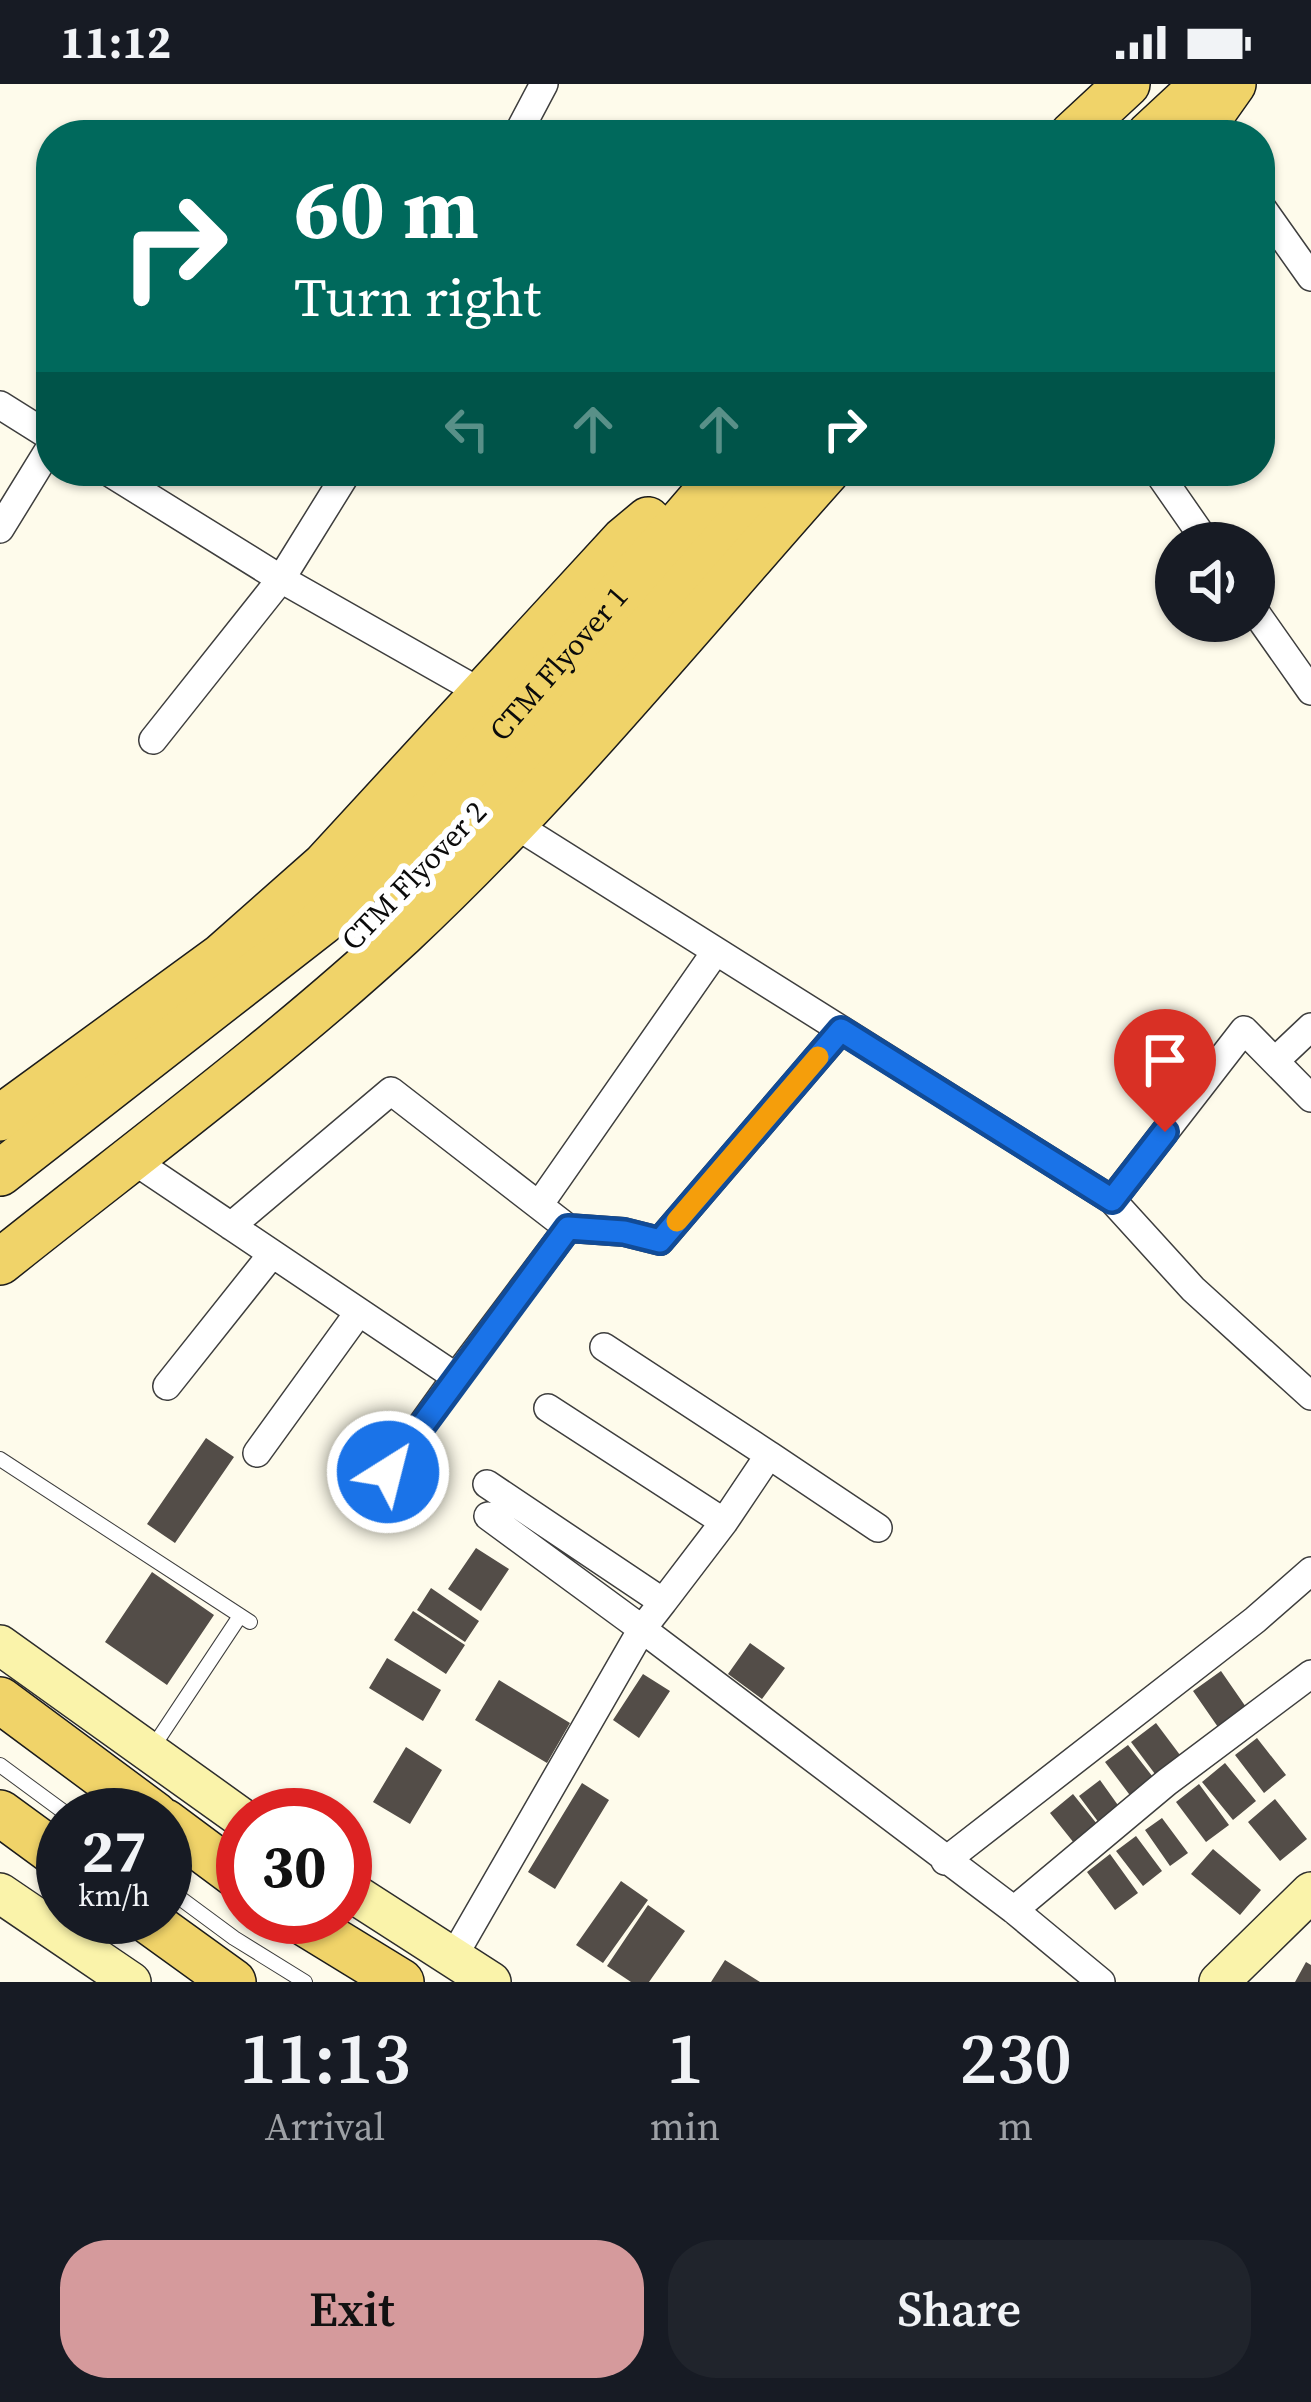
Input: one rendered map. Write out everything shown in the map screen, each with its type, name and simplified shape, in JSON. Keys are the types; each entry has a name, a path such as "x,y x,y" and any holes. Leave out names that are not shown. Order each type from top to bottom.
{"main road":[{"path":"1088,120 1127,84"},
{"name":"CTM Flyover 2","path":"0,1231 326,966 442,851 767,486"},
{"path":"0,1262 303,1021 402,934 514,824 814,486"},
{"path":"0,1118 220,957 325,865 624,540 701,489"},
{"name":"CTM Flyover 1","path":"0,1173 322,922 421,823 701,489"},
{"path":"0,1700 119,1788"},
{"path":"0,1813 36,1839"},
{"path":"180,1944 233,1982"},
{"path":"339,1944 401,1982"}],"street":[{"path":"525,120 544,84"},
{"path":"1275,226 1311,277"},
{"path":"0,405 36,428"},
{"path":"0,529 36,470"},
{"path":"131,486 281,579 482,693"},
{"path":"153,740 281,579 339,486"},
{"path":"1167,486 1192,522"},
{"path":"1275,640 1311,692"},
{"path":"514,824 1112,1200 1192,1289 1311,1396"},
{"path":"539,1205 716,951"},
{"path":"1275,1060 1311,1027"},
{"path":"231,1226 391,1090 568,1228 624,1232 660,1241 841,1030"},
{"path":"1112,1200 1244,1030 1311,1098"},
{"path":"130,1159 456,1377"},
{"path":"365,1504 568,1228"},
{"path":"167,1385 272,1254"},
{"path":"257,1454 359,1312"},
{"path":"604,1347 878,1528"},
{"path":"548,1408 724,1522"},
{"path":"452,1959 642,1629 769,1456"},
{"path":"487,1484 663,1601"},
{"path":"488,1516 1014,1910 1101,1982"},
{"path":"945,1861 1255,1620 1311,1571"},
{"path":"0,1645 216,1800"},
{"path":"1014,1910 1167,1782 1311,1674"},
{"path":"1219,1982 1311,1892"},
{"path":"0,1893 130,1982"},
{"path":"372,1906 491,1982"}],"lane":[{"path":"0,1459 245,1619 149,1753"},
{"path":"0,1765 36,1791"},
{"path":"192,1907 305,1982"}],"building":[{"path":"206,1438 234,1457 175,1543 147,1524"},
{"path":"476,1548 509,1569 481,1611 448,1589"},
{"path":"152,1572 214,1615 167,1685 105,1642"},
{"path":"431,1588 479,1621 465,1642 417,1610"},
{"path":"413,1611 465,1645 446,1674 394,1640"},
{"path":"750,1643 785,1668 762,1699 728,1674"},
{"path":"387,1658 441,1690 423,1721 369,1688"},
{"path":"1221,1671 1248,1710 1220,1730 1193,1691"},
{"path":"643,1674 670,1691 639,1738 613,1720"},
{"path":"499,1680 570,1723 547,1763 475,1720"},
{"path":"1156,1723 1183,1759 1158,1778 1131,1742"},
{"path":"1257,1738 1286,1775 1264,1793 1235,1755"},
{"path":"1128,1745 1156,1781 1132,1798 1105,1762"},
{"path":"406,1747 442,1770 410,1824 373,1802"},
{"path":"1225,1763 1256,1801 1233,1820 1202,1782"},
{"path":"1100,1780 1120,1808 1099,1823 1079,1796"},
{"path":"582,1783 609,1800 555,1889 528,1872"},
{"path":"1199,1784 1229,1825 1206,1842 1176,1802"},
{"path":"1073,1794 1097,1824 1074,1843 1050,1813"},
{"path":"1275,1799 1307,1839 1280,1861 1248,1822"},
{"path":"1162,1818 1188,1853 1170,1866 1145,1830"},
{"path":"1136,1836 1162,1871 1143,1886 1116,1851"},
{"path":"1213,1849 1261,1890 1240,1915 1191,1874"},
{"path":"1110,1854 1138,1893 1115,1910 1087,1872"},
{"path":"621,1881 648,1900 603,1963 576,1945"},
{"path":"648,1905 685,1931 649,1982 631,1982 607,1966"},
{"path":"725,1960 760,1982 711,1982"},
{"path":"1306,1962 1311,1965 1311,1982 1295,1982"}],"slow traffic":[{"path":"677,1221 818,1057"}],"route":[{"path":"388,1472 568,1228 624,1232 660,1241 841,1030 1112,1200 1165,1132"}]}
